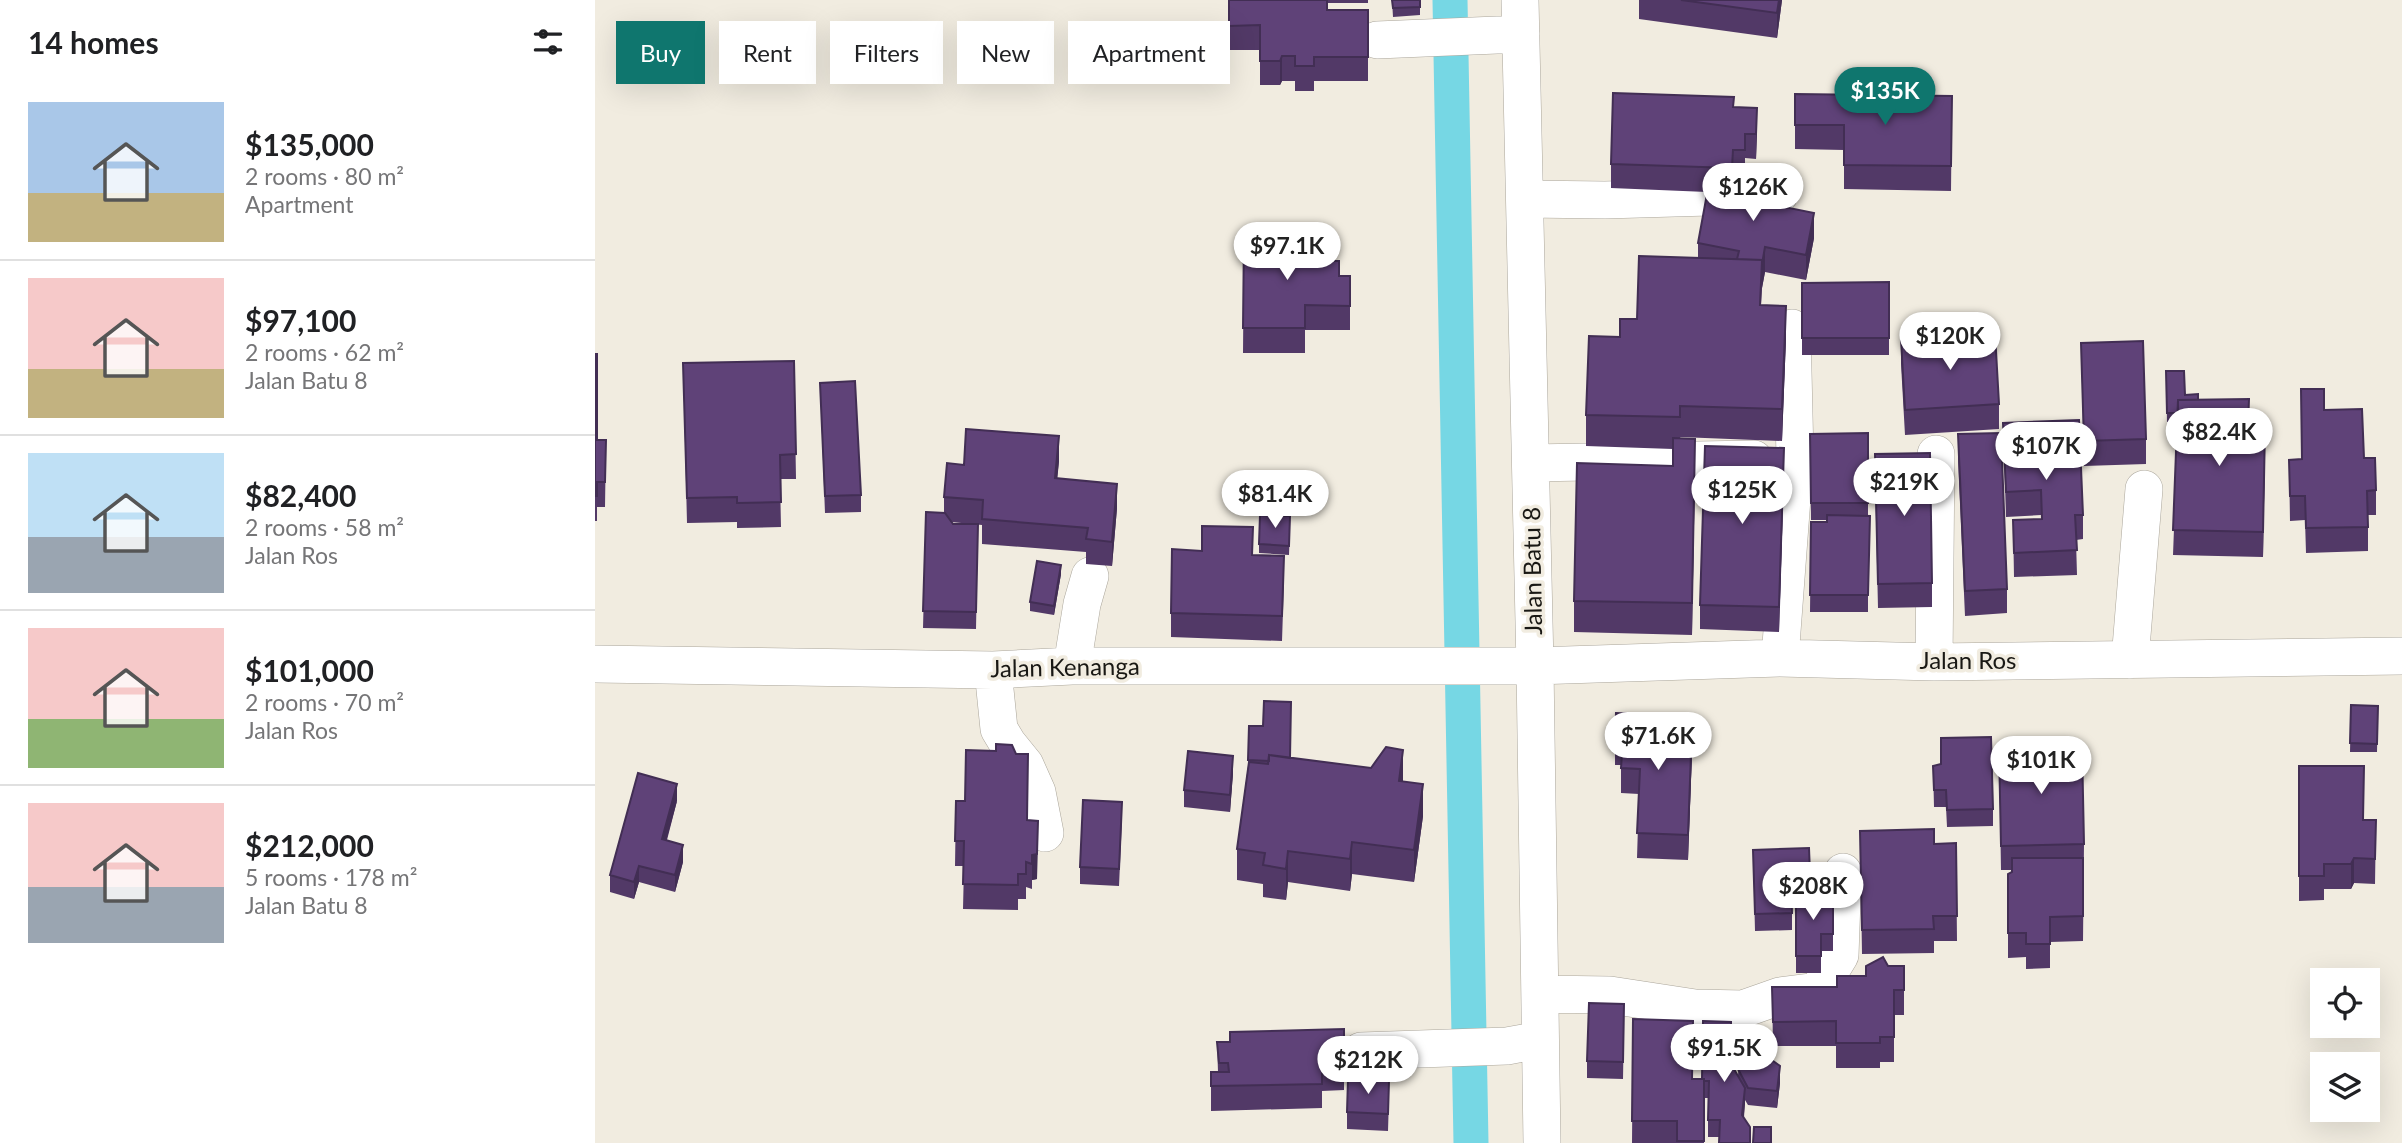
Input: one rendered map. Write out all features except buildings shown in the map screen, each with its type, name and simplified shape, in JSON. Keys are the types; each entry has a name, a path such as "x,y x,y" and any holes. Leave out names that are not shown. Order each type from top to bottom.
{"street":[{"path":"1377,40 1485,35 1521,17"},
{"name":"Jalan Batu 8","path":"1521,17 1531,463 1520,666 1540,994 1524,1043 1542,1143"},
{"path":"1525,199 1605,200 1779,195"},
{"path":"1780,658 1795,458 1792,328"},
{"path":"1934,662 1936,454"},
{"path":"1531,463 1795,458"},
{"path":"2130,660 2144,489"},
{"path":"1072,666 1082,604 1090,576"},
{"name":"Jalan Ros","path":"1520,666 1780,658 1934,662 2402,656"},
{"name":"Jalan Kenanga","path":"595,664 993,670 1072,666 1520,666"},
{"path":"993,670 999,729 1025,765 1037,792 1045,833"},
{"path":"1540,994 1610,995 1695,1008 1743,1009 1780,996 1818,991 1840,955 1843,872"},
{"path":"1361,1051 1524,1043"}],"waterway":[{"path":"1450,0 1471,1143"}]}
